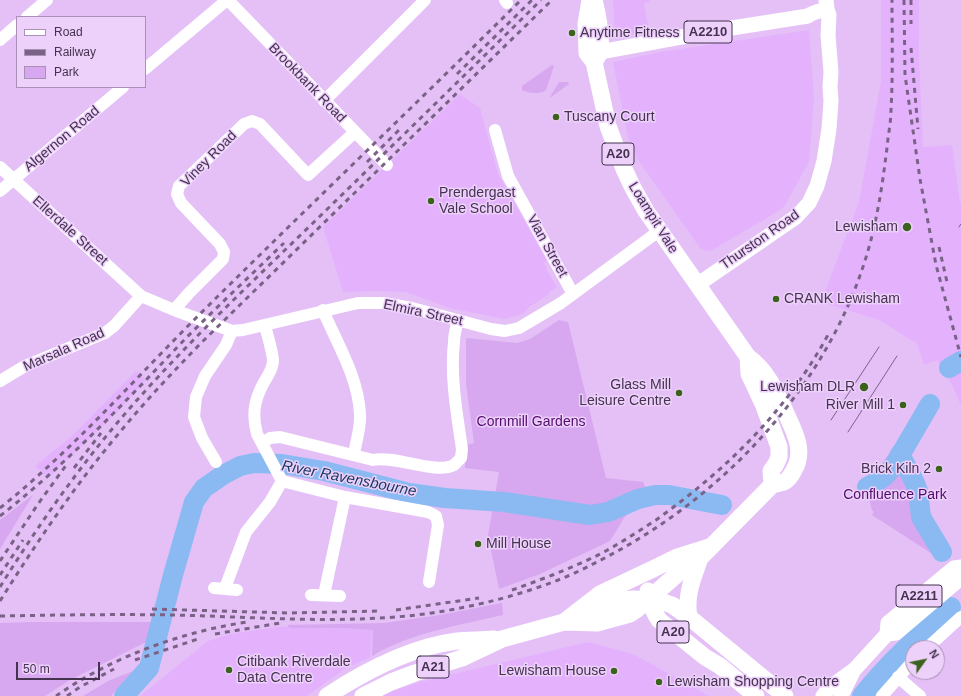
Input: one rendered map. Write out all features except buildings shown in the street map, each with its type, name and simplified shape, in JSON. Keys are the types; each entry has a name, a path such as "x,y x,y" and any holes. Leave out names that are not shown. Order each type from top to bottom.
{"highway":[{"name":"Loampit Vale","path":"590,0 586,24 587,53 597,57"},
{"name":"Loampit Vale","path":"594,0 600,24 597,57 608,126 633,188 659,231 748,357 762,369 769,379 790,421 798,442 799,458 792,473 785,481 772,485 709,549"},
{"name":"A20","path":"709,549 676,557 655,568 648,584 649,600 659,620 705,657 720,666 756,696"},
{"name":"A20","path":"709,549 688,594 689,617 785,696"},
{"name":"A21","path":"363,696 391,682 462,658 502,639 564,622 597,623 630,614 649,600 709,549"},
{"name":"A21","path":"564,622 600,594 655,568"},
{"path":"582,608 604,606 624,600 649,600 660,601 672,605 689,617"},
{"name":"A21","path":"327,696 360,675 400,656 457,641 502,639"}],"main road":[{"name":"A2210","path":"597,57 719,30 808,16 812,13 817,13 827,5"},
{"name":"Thurston Road","path":"697,285 796,217 809,203 814,194 824,161 830,115 831,72 828,35 829,15 827,5"},
{"path":"808,16 818,25 829,26"},
{"name":"A2211","path":"841,696 855,670 887,634 888,623 954,568 961,567"},
{"name":"A2211","path":"887,634 896,633 961,578"},
{"name":"A2211","path":"823,696 829,688 855,670"}],"street":[{"path":"28,16 47,0"},
{"path":"146,68 227,0"},
{"name":"Brookbank Road","path":"227,0 387,165"},
{"path":"324,101 425,0"},
{"path":"0,40 16,26"},
{"name":"Algernon Road","path":"0,191 122,88"},
{"name":"Viney Road","path":"174,310 223,259 224,252 220,244 181,203 177,194 179,186 244,124 252,121 260,124 308,175 355,132"},
{"name":"Vian Street","path":"495,130 508,176 573,294"},
{"name":"Ellerdale Street","path":"0,167 140,296"},
{"name":"Elmira Street","path":"232,331 265,325 322,310 358,303 384,303 412,308 491,329 505,331 519,328 573,294 659,231"},
{"path":"140,296 232,331 226,345 205,376 196,397 194,417 202,438 216,462"},
{"name":"Marsala Road","path":"0,382 25,366 105,333 114,326 140,296"},
{"path":"322,310 348,364 355,383 360,415 354,454"},
{"path":"262,443 270,438 280,437 354,454 373,460 382,458 442,468 455,464 461,458 462,449 454,385 453,358 454,341 458,320"},
{"path":"265,325 273,362 267,378 257,396 254,408 255,426 262,443 281,478 345,497 428,512 436,516 438,525 429,582"},
{"path":"226,589 246,532 270,502 281,478"},
{"path":"324,595 345,497"},
{"path":"311,594 340,596"},
{"path":"936,640 961,617"},
{"path":"882,696 905,670"},
{"path":"898,677 920,696"}],"shaded area":[{"path":"613,0 649,0 650,2 644,3 649,30 630,35 626,34 615,36"},
{"path":"881,0 919,0 919,57 923,147 952,145 961,202 961,405 952,385 937,360 924,365 917,344 879,320 821,302 859,202 881,81"},
{"path":"809,30 814,97 809,162 784,207 712,250 707,251 700,248 638,160 628,137 613,62 660,52"},
{"name":"Prendergast Vale School","path":"460,94 480,108 498,174 547,261 544,263 547,268 546,269 557,287 549,292 550,294 529,307 523,314 504,319 449,308 406,292 343,292 323,227"},
{"path":"136,371 146,380 118,411 48,478 35,466 71,437"},
{"path":"373,624 370,657 354,665 350,665 307,696 140,696 208,641 231,634 277,627"},
{"path":"588,642 633,654 709,696 382,696 420,682"}],"green space":[{"path":"552,65 554,66 544,92 534,93 522,90 522,86"},
{"path":"559,82 568,82 569,84 550,97"},
{"name":"Cornmill Gardens","path":"559,320 568,322 606,478 643,482 646,489 624,518 610,541 540,574 499,589 488,535 499,472 465,468 466,445 474,443 466,384 466,338 517,343 530,339"},
{"name":"Confluence Park","path":"895,444 908,453 945,551 934,555 872,515 874,512 872,510 866,488"},
{"path":"33,495 0,549 0,520"},
{"path":"502,603 503,615 453,626 402,641 372,656 373,630 344,628 290,628 287,625 384,623 440,615"},
{"path":"154,622 150,640 70,680 45,696 0,696 0,623"},
{"path":"133,671 111,696 83,696 108,681"}],"waterway":[{"name":"River Ravensbourne","path":"949,368 961,361"},
{"name":"River Ravensbourne","path":"867,487 886,475 895,464 930,404"},
{"path":"900,454 918,491 921,517 942,552"},
{"name":"River Ravensbourne","path":"124,696 149,668 194,502 204,488 240,466 254,463 282,464 324,471 409,493 445,498 504,502 590,515 608,512 638,499 655,495 669,495 722,505"},
{"path":"862,696 893,661 951,607"}],"tram line":[{"path":"831,420 879,347"},
{"path":"848,432 897,356"}],"railway":[{"path":"0,508 28,485 80,436 207,307 521,0"},
{"path":"457,74 532,0"},
{"path":"0,587 45,517 94,451 130,408 174,360 541,0"},
{"path":"0,601 44,533 75,489 134,415 162,384 201,343 552,0"},
{"path":"0,616 174,615 303,619 368,619 432,613 501,599 552,582 614,553 661,525 704,492 745,455 782,414 814,369 841,321 862,271 876,218 881,192 891,115 892,0"},
{"path":"904,0 905,75 920,179 936,265 961,357"},
{"path":"911,0 911,24"},
{"path":"911,48 918,129"},
{"path":"367,162 401,128"},
{"path":"0,516 73,453 222,302 284,243"},
{"path":"939,247 947,282"},
{"path":"512,590 582,563 604,552 656,520 682,501 731,459 775,413 794,388 829,333"},
{"path":"74,468 101,433"},
{"path":"0,561 67,464"},
{"path":"0,575 23,540"},
{"path":"396,610 479,598"},
{"path":"152,609 289,613 380,611"},
{"path":"56,696 77,682 123,658 148,648 198,632 248,622"},
{"path":"215,634 280,623"},
{"path":"135,660 198,639"},
{"path":"67,696 80,687 114,669"}],"place":[{"name":"Anytime Fitness","path":"572,33"},
{"name":"Tuscany Court","path":"556,117"},
{"name":"Prendergast Vale School","path":"431,201"},
{"name":"Lewisham","path":"907,227"},
{"name":"CRANK Lewisham","path":"776,299"},
{"name":"Lewisham DLR","path":"864,387"},
{"name":"Glass Mill Leisure Centre","path":"679,393"},
{"name":"River Mill 1","path":"903,405"},
{"name":"Brick Kiln 2","path":"939,469"},
{"name":"Mill House","path":"478,544"},
{"name":"Citibank Riverdale Data Centre","path":"229,670"},
{"name":"Lewisham House","path":"614,671"},
{"name":"Lewisham Shopping Centre","path":"659,682"}]}
